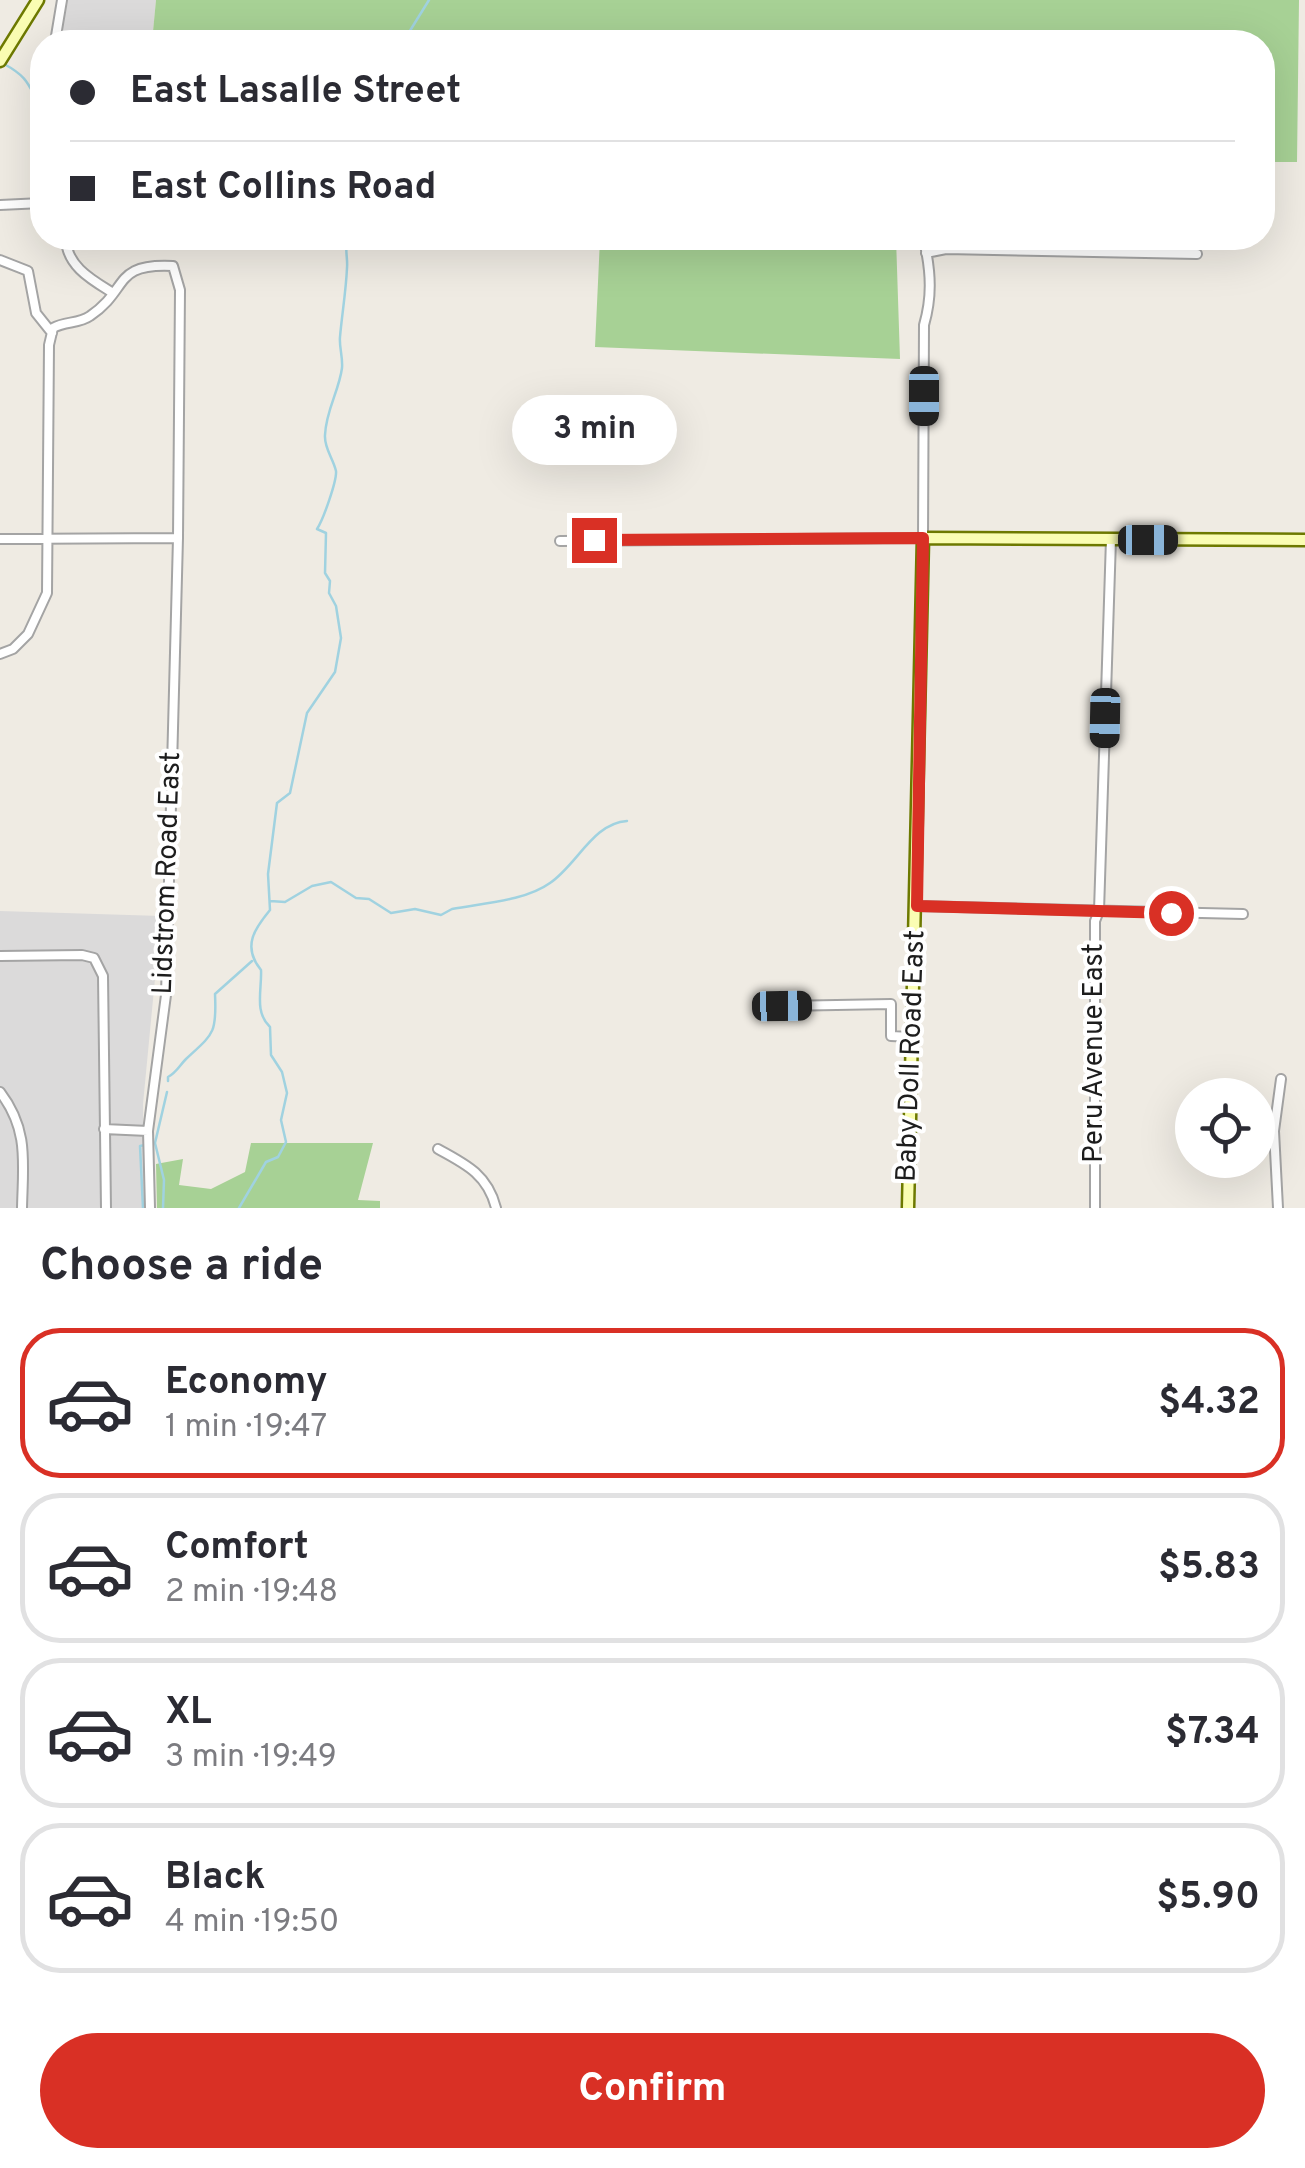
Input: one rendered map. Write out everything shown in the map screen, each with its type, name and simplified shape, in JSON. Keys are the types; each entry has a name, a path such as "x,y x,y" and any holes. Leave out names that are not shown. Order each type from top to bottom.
{"street":[{"path":"0,60 38,0"},
{"path":"58,30 62,0"},
{"path":"0,205 30,204"},
{"path":"0,654 28,634 47,593 48,345 52,333 63,322 84,320 113,293 83,274 69,250"},
{"name":"Baby Doll Road East","path":"908,1208 917,906 924,325 930,304 925,250"},
{"name":"Baby Doll Road East","path":"946,250 1198,254"},
{"path":"0,260 28,271 36,313 52,333"},
{"name":"Lidstrom Road East","path":"113,293 124,277 138,267 173,266 180,290 166,996 148,1131 150,1208"},
{"path":"0,539 178,538"},
{"name":"Peru Avenue East","path":"1094,1208 1095,921 1099,911 1111,540"},
{"path":"560,541 1305,540"},
{"path":"917,906 1244,914"},
{"path":"0,956 82,955 94,958 100,965 105,1001 106,1208"},
{"path":"782,1006 891,1004 891,1036 912,1037"},
{"path":"1278,1208 1274,1131 1281,1079"},
{"path":"0,1092 18,1118 23,1149 22,1208"},
{"path":"104,1129 148,1131"},
{"path":"438,1149 478,1173 489,1186 496,1208"}],"shaded area":[{"path":"61,0 156,0 153,30 57,30"},
{"path":"0,911 161,916 143,1104 144,1208 0,1208"}],"green space":[{"path":"156,0 1299,0 1297,162 1275,162 1275,30 153,30"},
{"path":"599,250 896,250 900,359 595,347"},
{"path":"251,1143 373,1143 358,1200 380,1201 380,1208 157,1208 156,1164 183,1159 179,1185 211,1189 245,1172"}],"waterway":[{"path":"410,30 429,0"},
{"path":"4,64 30,87"},
{"path":"239,1208 266,1162 278,1157 286,1142 281,1120 287,1093 282,1072 271,1055 270,1027 260,1008 261,970 251,945 270,910 268,874 277,803 290,793 307,713 335,672 341,638 325,573 326,533 317,529 336,476 325,435 342,368 340,337 346,250"},
{"path":"270,901 285,902 312,886 331,882 391,913 415,909 441,915 452,909 540,889 560,875 604,829 627,821"},
{"path":"168,1081 211,1032 215,994 252,961"},
{"path":"163,1208 164,1180 155,1143 167,1092"},
{"path":"143,1208 140,1146 155,1143"}],"route":[{"path":"594,540 923,538 917,906 1171,913"}]}
